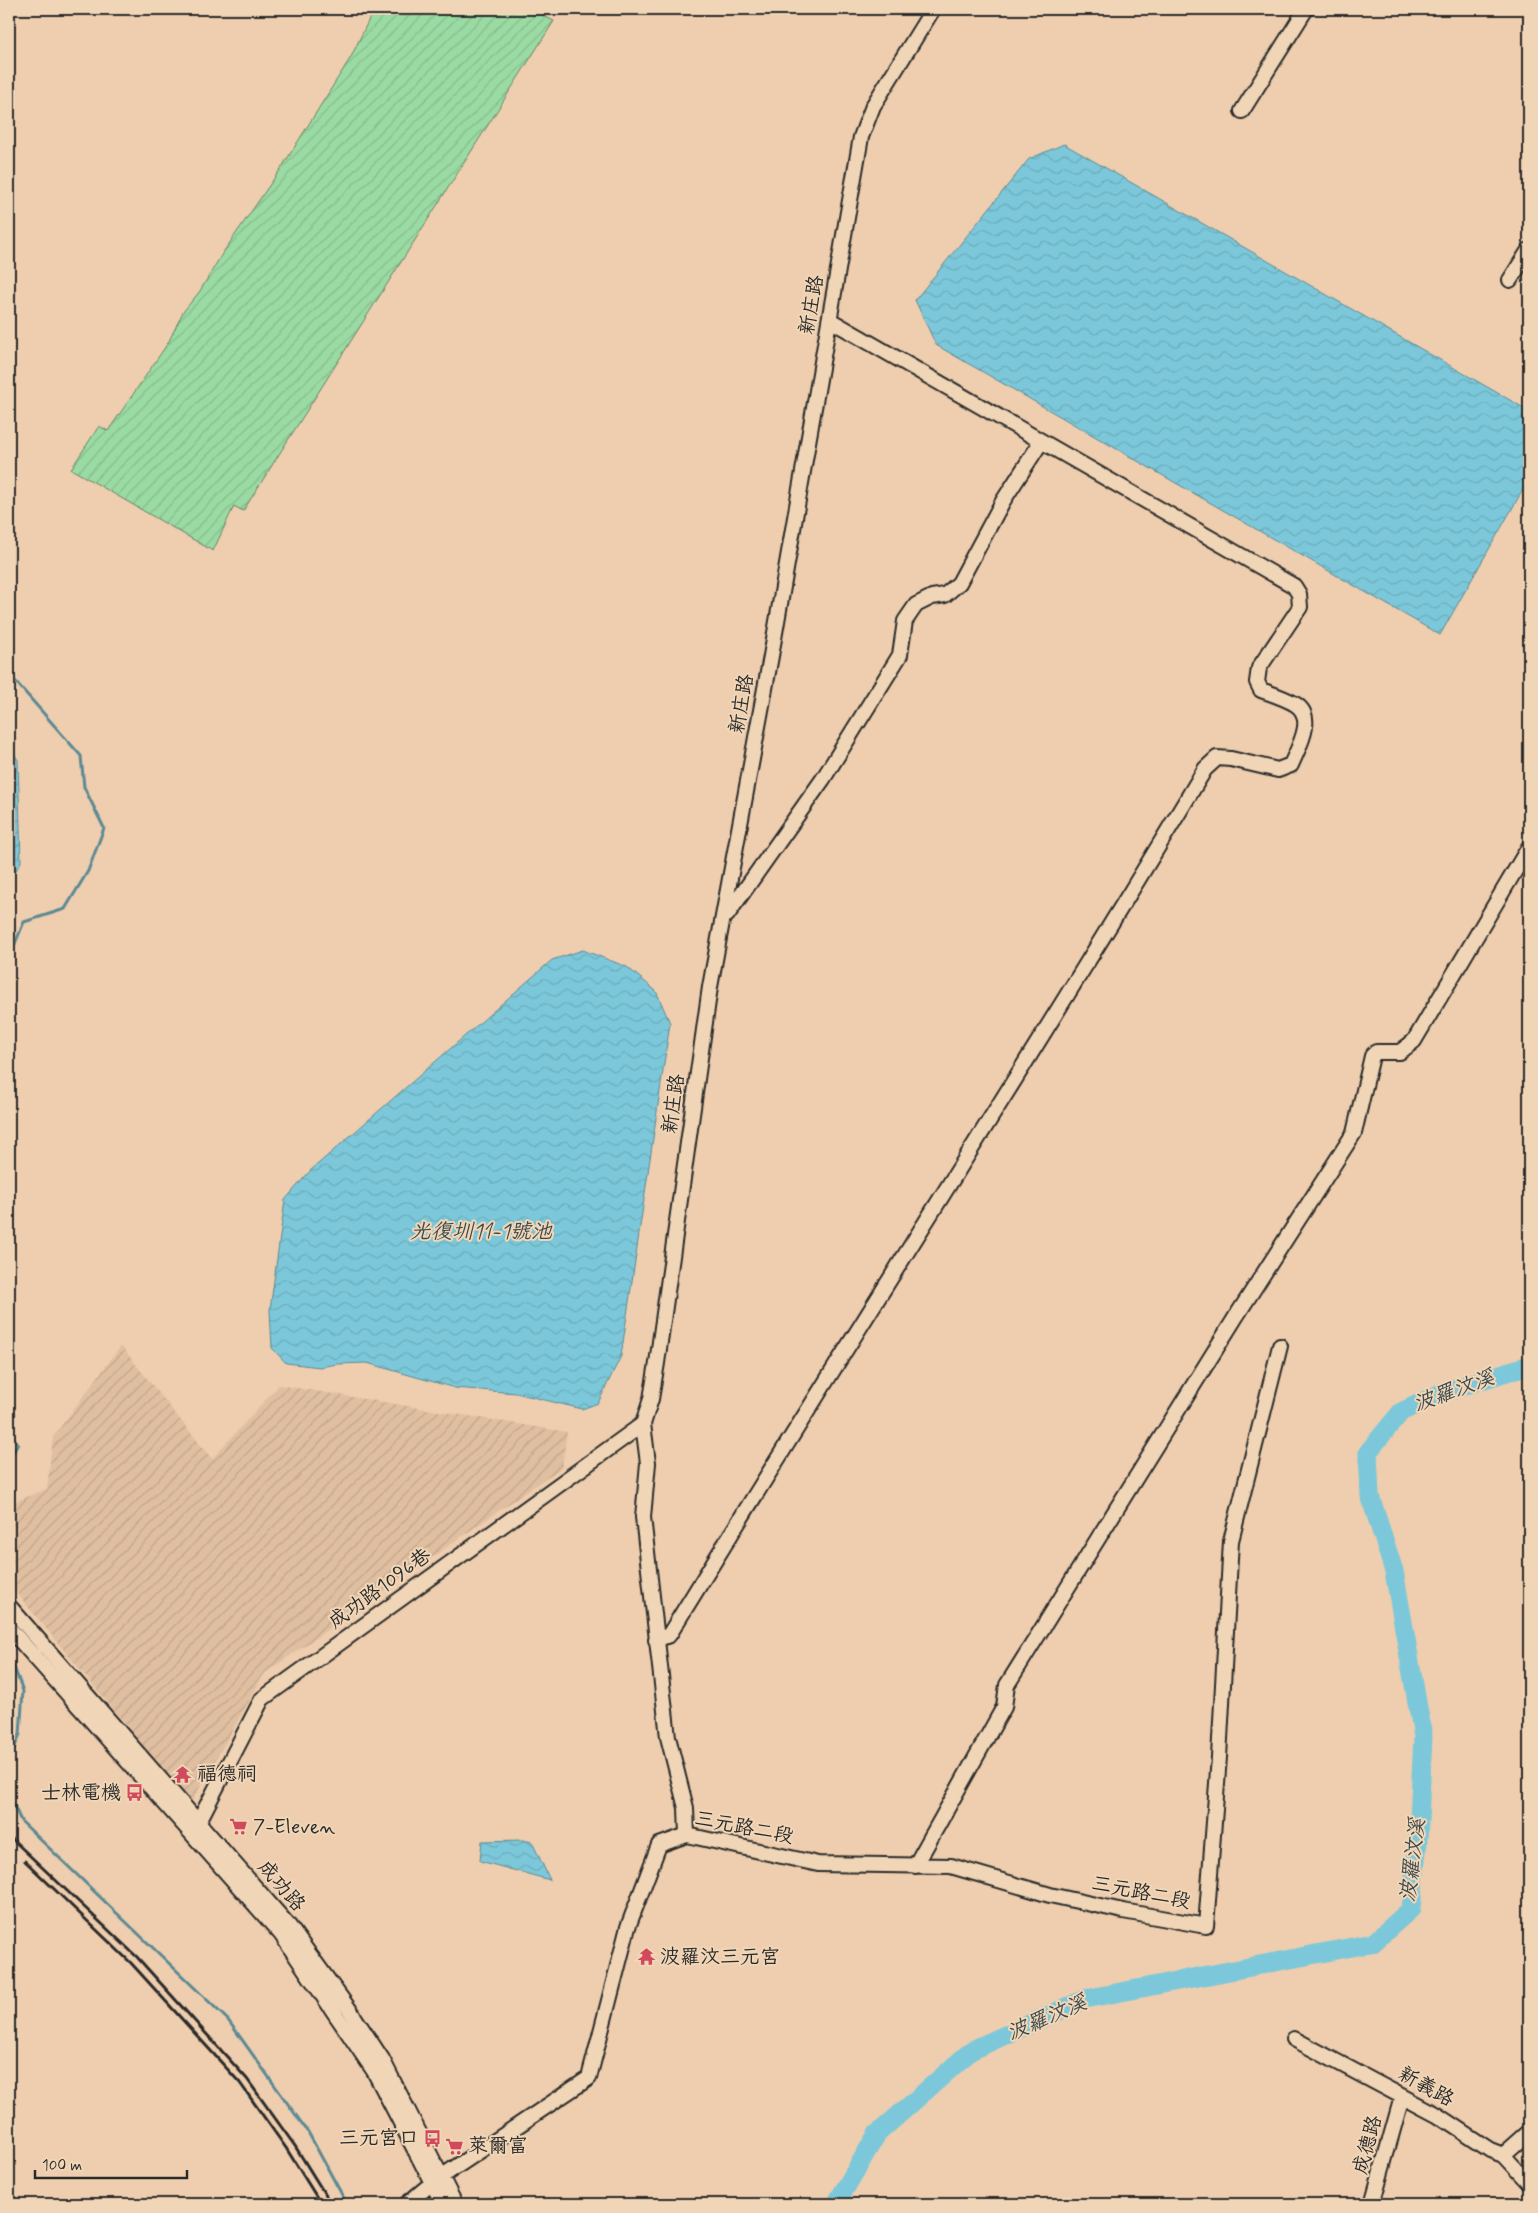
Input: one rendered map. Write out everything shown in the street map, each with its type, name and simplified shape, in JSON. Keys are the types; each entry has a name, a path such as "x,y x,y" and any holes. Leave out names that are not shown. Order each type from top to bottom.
{"street":[{"name":"新庄路","path":"643,1424 651,1399 657,1363 710,988 724,919 861,136 873,106 933,9"},
{"path":"1242,111 1306,9"},
{"path":"1510,280 1529,250"},
{"path":"656,1640 669,1635 798,1424 979,1140 1205,769 1217,758 1231,759 1278,770 1291,765 1306,724 1304,714 1296,704 1261,690 1257,682 1259,668 1300,607 1299,594 1294,586 830,320"},
{"path":"724,919 823,779 900,655 905,621 916,605 932,597 946,595 959,583 1003,501 1041,442"},
{"path":"916,1866 1004,1707 1007,1685 1237,1315 1354,1133 1372,1056 1376,1052 1400,1052 1414,1041 1529,847"},
{"name":"三元路二段","path":"407,2204 437,2180 589,2078 628,1927 659,1845 687,1835 818,1864 951,1866 1050,1895 1206,1926 1219,1757 1231,1541 1280,1346"},
{"path":"643,1424 648,1463 643,1517 656,1640 668,1737 686,1808 687,1835"},
{"name":"成功路1096巷","path":"195,1826 262,1699 643,1424"},
{"name":"成功路","path":"9,1606 195,1826 281,1934 374,2071 437,2180 455,2204"},
{"name":"成功路","path":"9,1628 195,1826"},
{"name":"新義路","path":"1294,2039 1437,2115 1490,2150 1503,2155 1529,2183"},
{"name":"成德路","path":"1372,2204 1402,2097"},
{"path":"1503,2155 1529,2132"},
{"name":"成功路","path":"437,2180 442,2204"}],"shaded area":[{"path":"121,1346 212,1459 279,1385 567,1432 562,1467 265,1673 191,1803 9,1584 9,1504 47,1489 53,1437"}],"green space":[{"path":"374,9 530,9 554,21 243,511 234,506 213,551 71,469 99,426 108,431 168,343 183,312 200,291 222,254 282,167 351,57"}],"water":[{"path":"1064,144 1529,411 1529,479 1440,635 936,345 915,300 1029,159"},
{"path":"9,745 18,760 21,862 9,882"},
{"name":"光復圳11-1號池","path":"583,950 627,967 656,991 670,1023 621,1356 598,1403 582,1409 516,1393 455,1388 367,1363 337,1364 320,1367 286,1363 272,1348 270,1310 285,1200 310,1171 552,960"},
{"path":"523,1840 532,1842 550,1880 480,1861 482,1841"}],"waterway":[{"path":"9,674 81,756 84,787 104,828 88,871 65,909 24,922 9,958"},
{"name":"波羅汶溪","path":"836,2204 877,2134 972,2050 1085,1999 1373,1943 1411,1909 1418,1841 1423,1736 1394,1571 1370,1496 1368,1452 1401,1412 1441,1393 1529,1365"},
{"path":"9,1430 18,1444 9,1459"},
{"path":"9,1654 23,1691 20,1734 10,1759 9,1775"},
{"path":"9,1795 21,1821 228,2020 308,2132 347,2204"}],"railway":[{"path":"9,1836 137,1957 247,2079 295,2146 331,2204"},
{"path":"25,1861 131,1963 240,2083 286,2148 321,2204"}],"place":[{"name":"福德祠","path":"183,1774"},
{"name":"士林電機","path":"135,1793"},
{"name":"7-Eleven","path":"239,1827"},
{"name":"波羅汶三元宮","path":"646,1957"},
{"name":"三元宮口","path":"433,2138"},
{"name":"萊爾富","path":"454,2146"}]}
